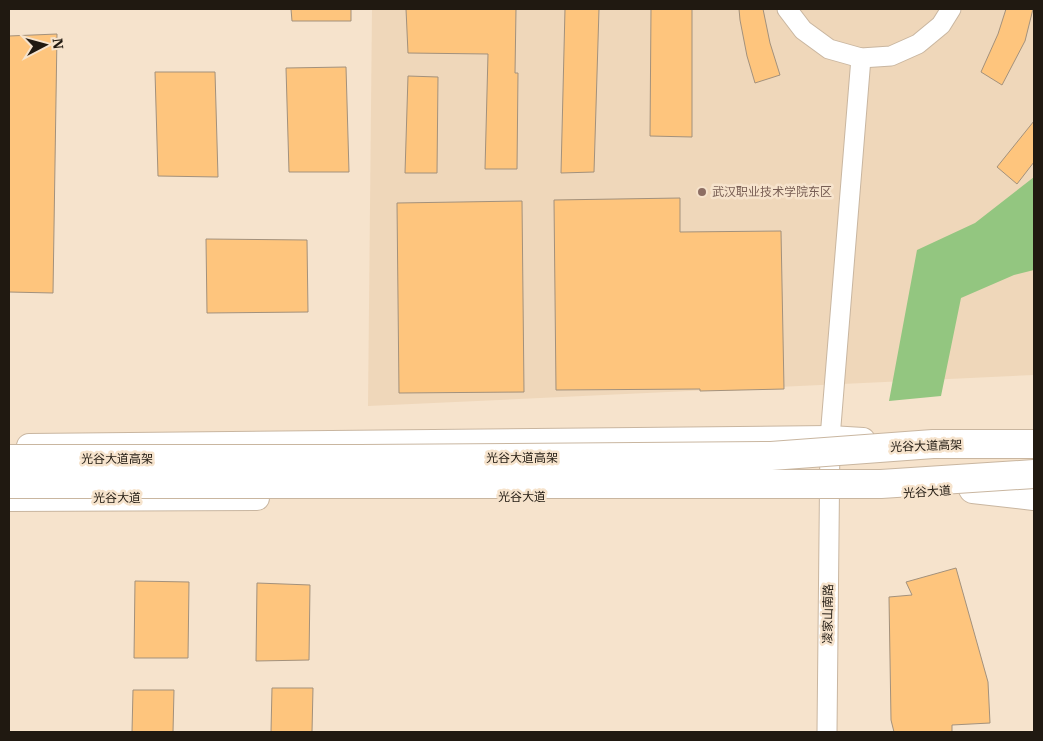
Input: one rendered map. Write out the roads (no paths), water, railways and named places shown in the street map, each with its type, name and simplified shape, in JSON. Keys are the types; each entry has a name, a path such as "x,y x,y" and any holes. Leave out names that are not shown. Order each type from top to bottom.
{"highway":[{"path":"933,444 1034,426"},
{"name":"光谷大道高架","path":"9,459 771,456 933,444 1034,444"},
{"name":"光谷大道高架","path":"9,484 872,484 1034,474"},
{"path":"973,489 1034,496"}],"main road":[{"path":"9,446 830,438 887,441 1034,438"},
{"name":"光谷大道","path":"9,499 881,495 1034,484"}],"street":[{"path":"787,9 803,30 829,49 861,58 891,56 918,44 941,25 951,9"},
{"name":"凌家山南路","path":"827,732 830,438 861,58"}],"place":[{"name":"武汉职业技术学院东区","path":"702,192"}]}
